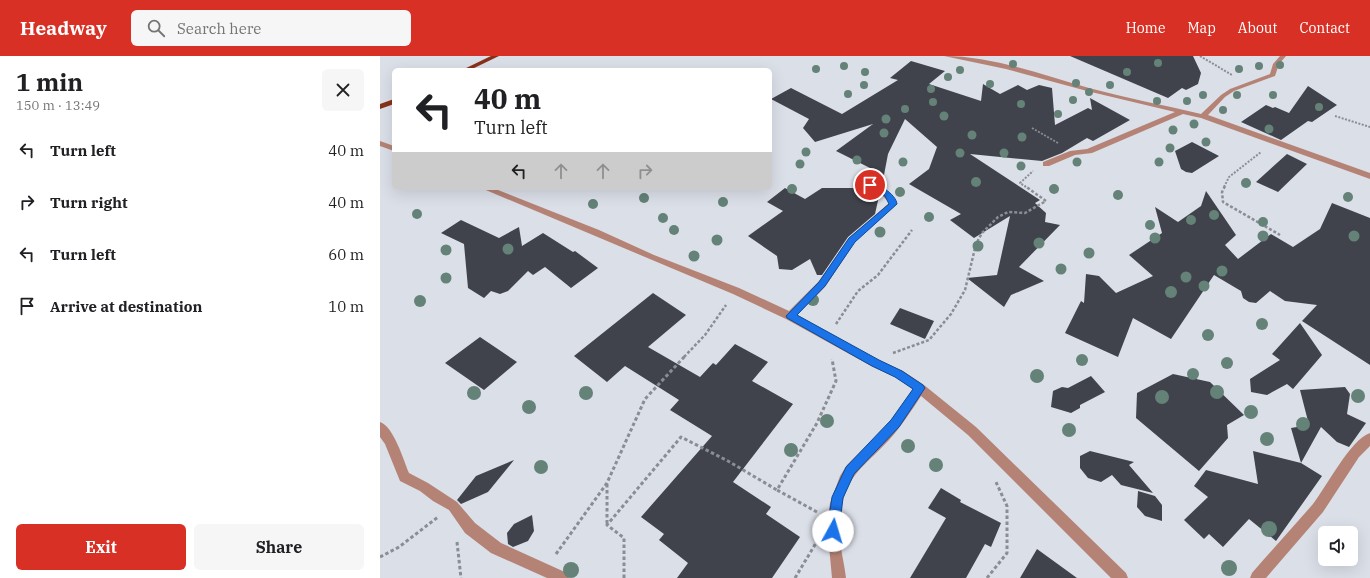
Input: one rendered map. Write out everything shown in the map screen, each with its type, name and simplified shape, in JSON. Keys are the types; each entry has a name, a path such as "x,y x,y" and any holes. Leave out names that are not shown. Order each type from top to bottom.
{"main road":[{"path":"469,68 496,56"},
{"path":"380,107 392,102"}],"street":[{"path":"947,56 1008,67 1063,84 1203,116 1370,176"},
{"path":"1203,116 1223,96 1244,84 1268,78 1273,75 1276,64 1284,56"},
{"path":"1046,164 1073,153 1089,151 1181,112"},
{"path":"380,143 392,148"},
{"path":"790,316 822,284 852,240 893,204 893,201 887,195 870,185"},
{"path":"490,190 596,232 651,257 736,291 790,316 875,363 899,374 920,388 972,431 1121,578"},
{"path":"839,578 838,559 833,539 833,522 838,497 850,471 904,413 920,388"},
{"path":"380,427 390,441 404,477 424,487 437,497 453,506 470,528 496,548 562,578"},
{"path":"1257,578 1318,507 1355,453 1370,438"}],"path":[{"path":"1200,56 1226,71 1244,84"},
{"path":"1335,116 1370,127"},
{"path":"1032,128 1073,153"},
{"path":"1273,142 1229,177 1222,192 1224,202 1280,235"},
{"path":"875,363 896,351 929,340 951,314 965,290 976,244 982,233 998,217 1008,212 1025,213 1046,201 1020,183 1029,173 1046,164"},
{"path":"777,490 817,423 836,381 827,337 858,291 878,275 912,230"},
{"path":"544,570 607,483 645,399 705,335 736,291"},
{"path":"607,525 680,437 728,461 777,490 817,511 816,518"},
{"path":"987,578 1007,553 1007,506 994,478"},
{"path":"607,483 607,525"},
{"path":"380,557 399,547 453,506"},
{"path":"607,525 624,538 624,578"},
{"path":"796,578 816,544 816,537"}],"building":[{"path":"1070,56 1193,56 1201,73 1198,84 1186,90 1182,88 1168,98"},
{"path":"911,61 945,71 929,84 981,101 983,84 1000,94 1018,85 1027,90 1039,85 1052,88 1055,125 1088,108 1092,110 1090,98 1130,120 1093,141 1087,138 1062,153 1042,161 970,154 1040,200 1035,203 1046,213 1045,222 1060,225 1019,267 1044,281 1011,295 1004,307 967,278 997,275 1010,216 974,238 950,220 961,214 909,184 929,169 937,147 905,119 888,154 884,175 836,151 873,124 815,142 803,128 809,119 772,100 791,88 842,114 898,80 890,78"},
{"path":"1308,86 1337,105 1312,122 1308,121 1281,140 1241,122 1266,105 1289,113"},
{"path":"1192,142 1219,156 1192,173 1181,169 1175,151"},
{"path":"1287,154 1307,164 1278,192 1256,182"},
{"path":"785,188 805,199 822,188 866,188 879,196 875,214 848,237 822,275 817,275 810,259 792,270 779,269 777,256 748,236 783,211 767,202"},
{"path":"1206,191 1236,235 1225,245 1238,259 1271,234 1293,247 1320,229 1332,203 1370,218 1370,365 1302,321 1317,305 1285,301 1270,291 1256,303 1249,302 1243,298 1241,291 1214,275 1171,339 1133,318 1118,357 1065,333 1081,301 1084,303 1086,274 1099,276 1116,293 1153,276 1129,255 1162,233 1155,207 1178,222 1201,206"},
{"path":"461,220 499,238 519,227 522,246 543,233 573,252 575,251 598,268 571,288 545,267 533,275 528,271 508,291 500,294 491,291 484,298 468,288 464,244 441,233"},
{"path":"653,293 686,315 648,347 700,377 713,363 716,365 735,344 768,362 752,381 793,404 733,482 771,507 766,514 800,537 772,578 677,578 688,563 659,540 664,534 641,517 712,436 670,410 679,400 625,366 607,382 574,356"},
{"path":"900,308 934,321 925,339 890,324"},
{"path":"1300,323 1322,355 1293,389 1287,384 1267,395 1251,392 1250,379 1280,360 1272,354"},
{"path":"480,337 517,362 484,390 445,363"},
{"path":"1173,374 1210,382 1244,415 1227,425 1228,438 1199,471 1136,418 1137,393"},
{"path":"1091,376 1105,392 1080,405 1080,408 1071,413 1051,407 1053,391 1062,387 1068,388"},
{"path":"1345,387 1350,394 1347,414 1366,423 1349,447 1337,442 1321,427 1301,463 1291,428 1309,425 1300,390"},
{"path":"1090,451 1134,462 1129,465 1153,493 1121,485 1112,475 1101,482 1088,478 1080,468 1080,456"},
{"path":"1253,451 1301,463 1322,476 1276,541 1249,519 1223,547 1209,534 1204,539 1184,520 1208,497 1194,486 1206,470 1258,484"},
{"path":"514,460 488,492 461,504 457,500 476,476"},
{"path":"941,488 961,500 960,502 1001,523 991,547 985,544 966,578 910,578 946,518 928,508"},
{"path":"1138,491 1155,496 1162,505 1162,521 1145,516 1137,507"},
{"path":"532,515 534,531 528,541 513,547 508,544 507,533 514,524"},
{"path":"1037,549 1077,578 1020,578"}],"route":[{"path":"833,531 833,522 838,497 850,471 886,435 904,413 920,388 899,374 875,363 790,316 822,284 852,240 893,204 893,201 887,195 870,185"}]}
